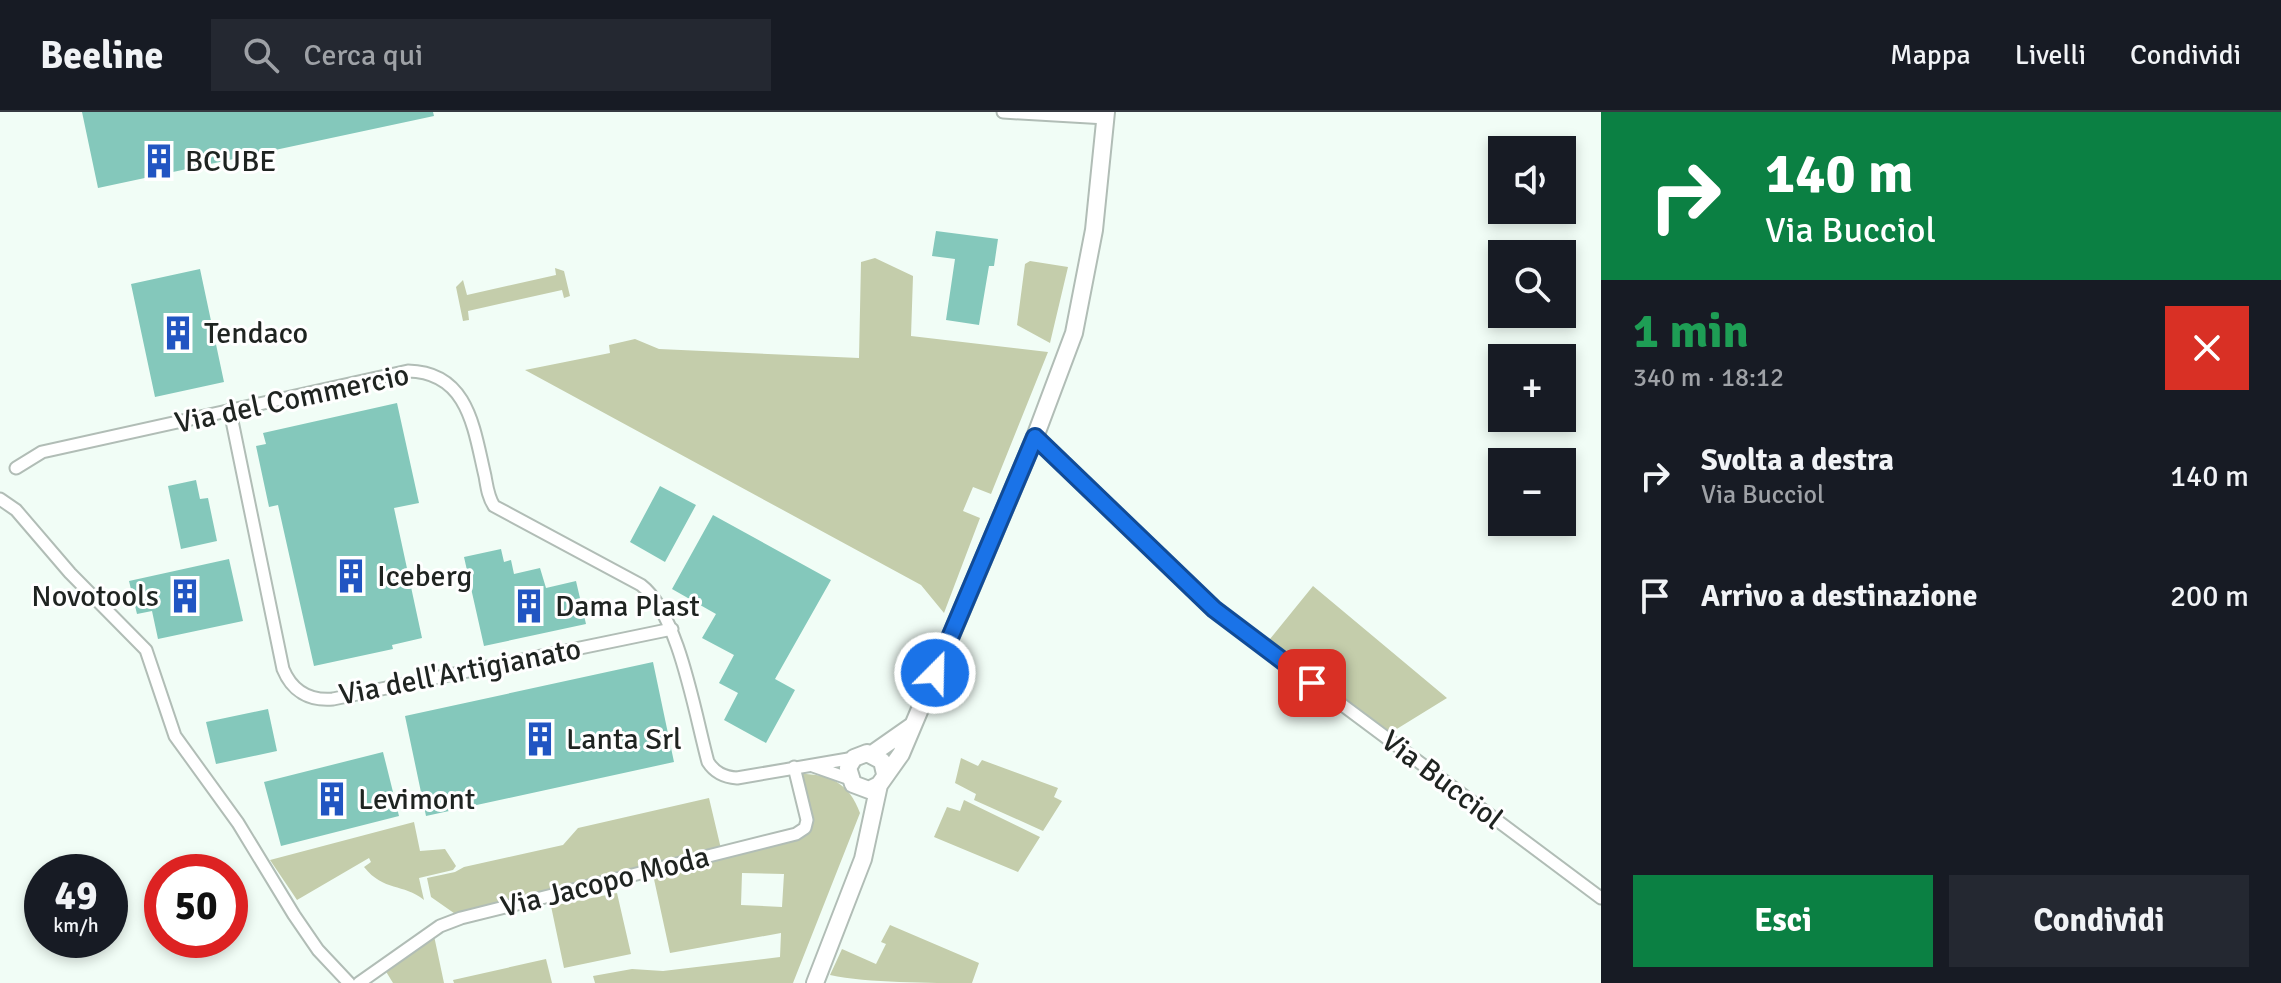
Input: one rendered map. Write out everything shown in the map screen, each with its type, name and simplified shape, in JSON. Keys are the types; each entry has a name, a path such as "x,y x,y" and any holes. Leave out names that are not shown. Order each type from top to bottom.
{"main road":[{"path":"869,782 901,754 1035,437 1067,353 1084,294 1106,115"},
{"path":"872,754 913,725"},
{"path":"816,982 870,835 869,782 882,761 872,754 863,753 854,758 848,768 869,782"}],"street":[{"path":"1003,112 1106,115"},
{"name":"Via del Commercio","path":"16,468 42,452 408,371 439,378 459,393 471,417 494,506 641,585 659,604 672,629 712,768 727,777 737,778 854,758"},
{"name":"Via dell'Artigianato","path":"230,411 283,669 293,686 308,696 333,699 672,629"},
{"name":"Via Bucciol","path":"1035,437 1214,609 1601,898"},
{"path":"0,499 16,510 70,573 146,650 175,736 238,823 318,950 349,983"},
{"name":"Via del Commercio","path":"813,766 869,782"},
{"name":"Via Jacopo Moda","path":"359,983 440,926 461,918 796,834 805,828 807,820 794,767"}],"green space":[{"path":"875,258 913,276 911,336 1048,352 991,494 973,487 963,511 980,518 944,613 921,585 525,370 610,353 609,345 635,339 659,349 859,358 861,262"},
{"path":"1030,261 1068,267 1050,343 1017,325 1025,264"},
{"path":"555,268 564,271 570,296 564,298 562,290 468,311 469,320 463,321 456,287 463,280 467,295 556,275"},
{"path":"1313,586 1447,698 1387,735 1266,644"},
{"path":"961,758 978,766 982,760 1058,788 1054,797 1062,801 1043,831 974,800 976,794 955,783"},
{"path":"796,774 818,775 836,782 850,794 860,813 793,983 595,983 593,976 632,969 663,971 780,957 781,933 670,953 652,870 461,918 431,897 427,878 563,845 578,828 709,798 722,853 805,828","holes":["742,873 784,874 782,907 741,905"]},
{"path":"964,800 1040,837 1018,872 934,837 947,807 960,811"},
{"path":"414,822 420,851 445,849 456,866 453,870 419,878 424,900 371,875 364,867 371,862 369,858 297,900 270,860"},
{"path":"617,893 631,954 564,968 551,906"},
{"path":"890,925 979,963 972,983 881,981 830,975 842,949 876,964 886,944 881,942"},
{"path":"433,931 444,983 393,983 382,965"},
{"path":"546,959 552,983 454,983 453,980"}],"building":[{"name":"BCUBE","path":"82,112 433,112 434,116 98,188"},
{"path":"936,231 998,239 994,266 989,266 979,325 946,320 955,259 932,256"},
{"name":"Tendaco","path":"200,269 224,382 155,397 131,284"},
{"name":"Iceberg","path":"397,403 419,503 394,508 422,638 392,645 393,649 314,666 278,505 269,507 256,446 266,444 263,433"},
{"path":"196,480 200,499 208,498 217,541 181,549 168,486"},
{"path":"660,486 696,505 665,562 630,542"},
{"path":"713,515 831,580 775,679 795,690 766,743 724,720 738,693 719,683 734,655 702,638 716,614 672,589"},
{"name":"Dama Plast","path":"501,549 504,562 511,560 514,574 540,568 546,588 576,581 586,624 484,646 464,557"},
{"name":"Novotools","path":"229,559 243,621 158,639 152,611 137,614 129,581"},
{"name":"Lanta Srl","path":"653,662 674,762 426,816 405,716"},
{"path":"268,709 277,751 216,764 206,722"},
{"name":"Levimont","path":"383,752 399,816 281,846 264,782"}],"place":[{"name":"BCUBE","path":"159,161"},
{"name":"Tendaco","path":"178,333"},
{"name":"Iceberg","path":"351,576"},
{"name":"Novotools","path":"185,596"},
{"name":"Dama Plast","path":"529,606"},
{"name":"Lanta Srl","path":"540,739"},
{"name":"Levimont","path":"332,799"}],"route":[{"path":"935,673 1035,437 1214,609 1312,683"}]}
